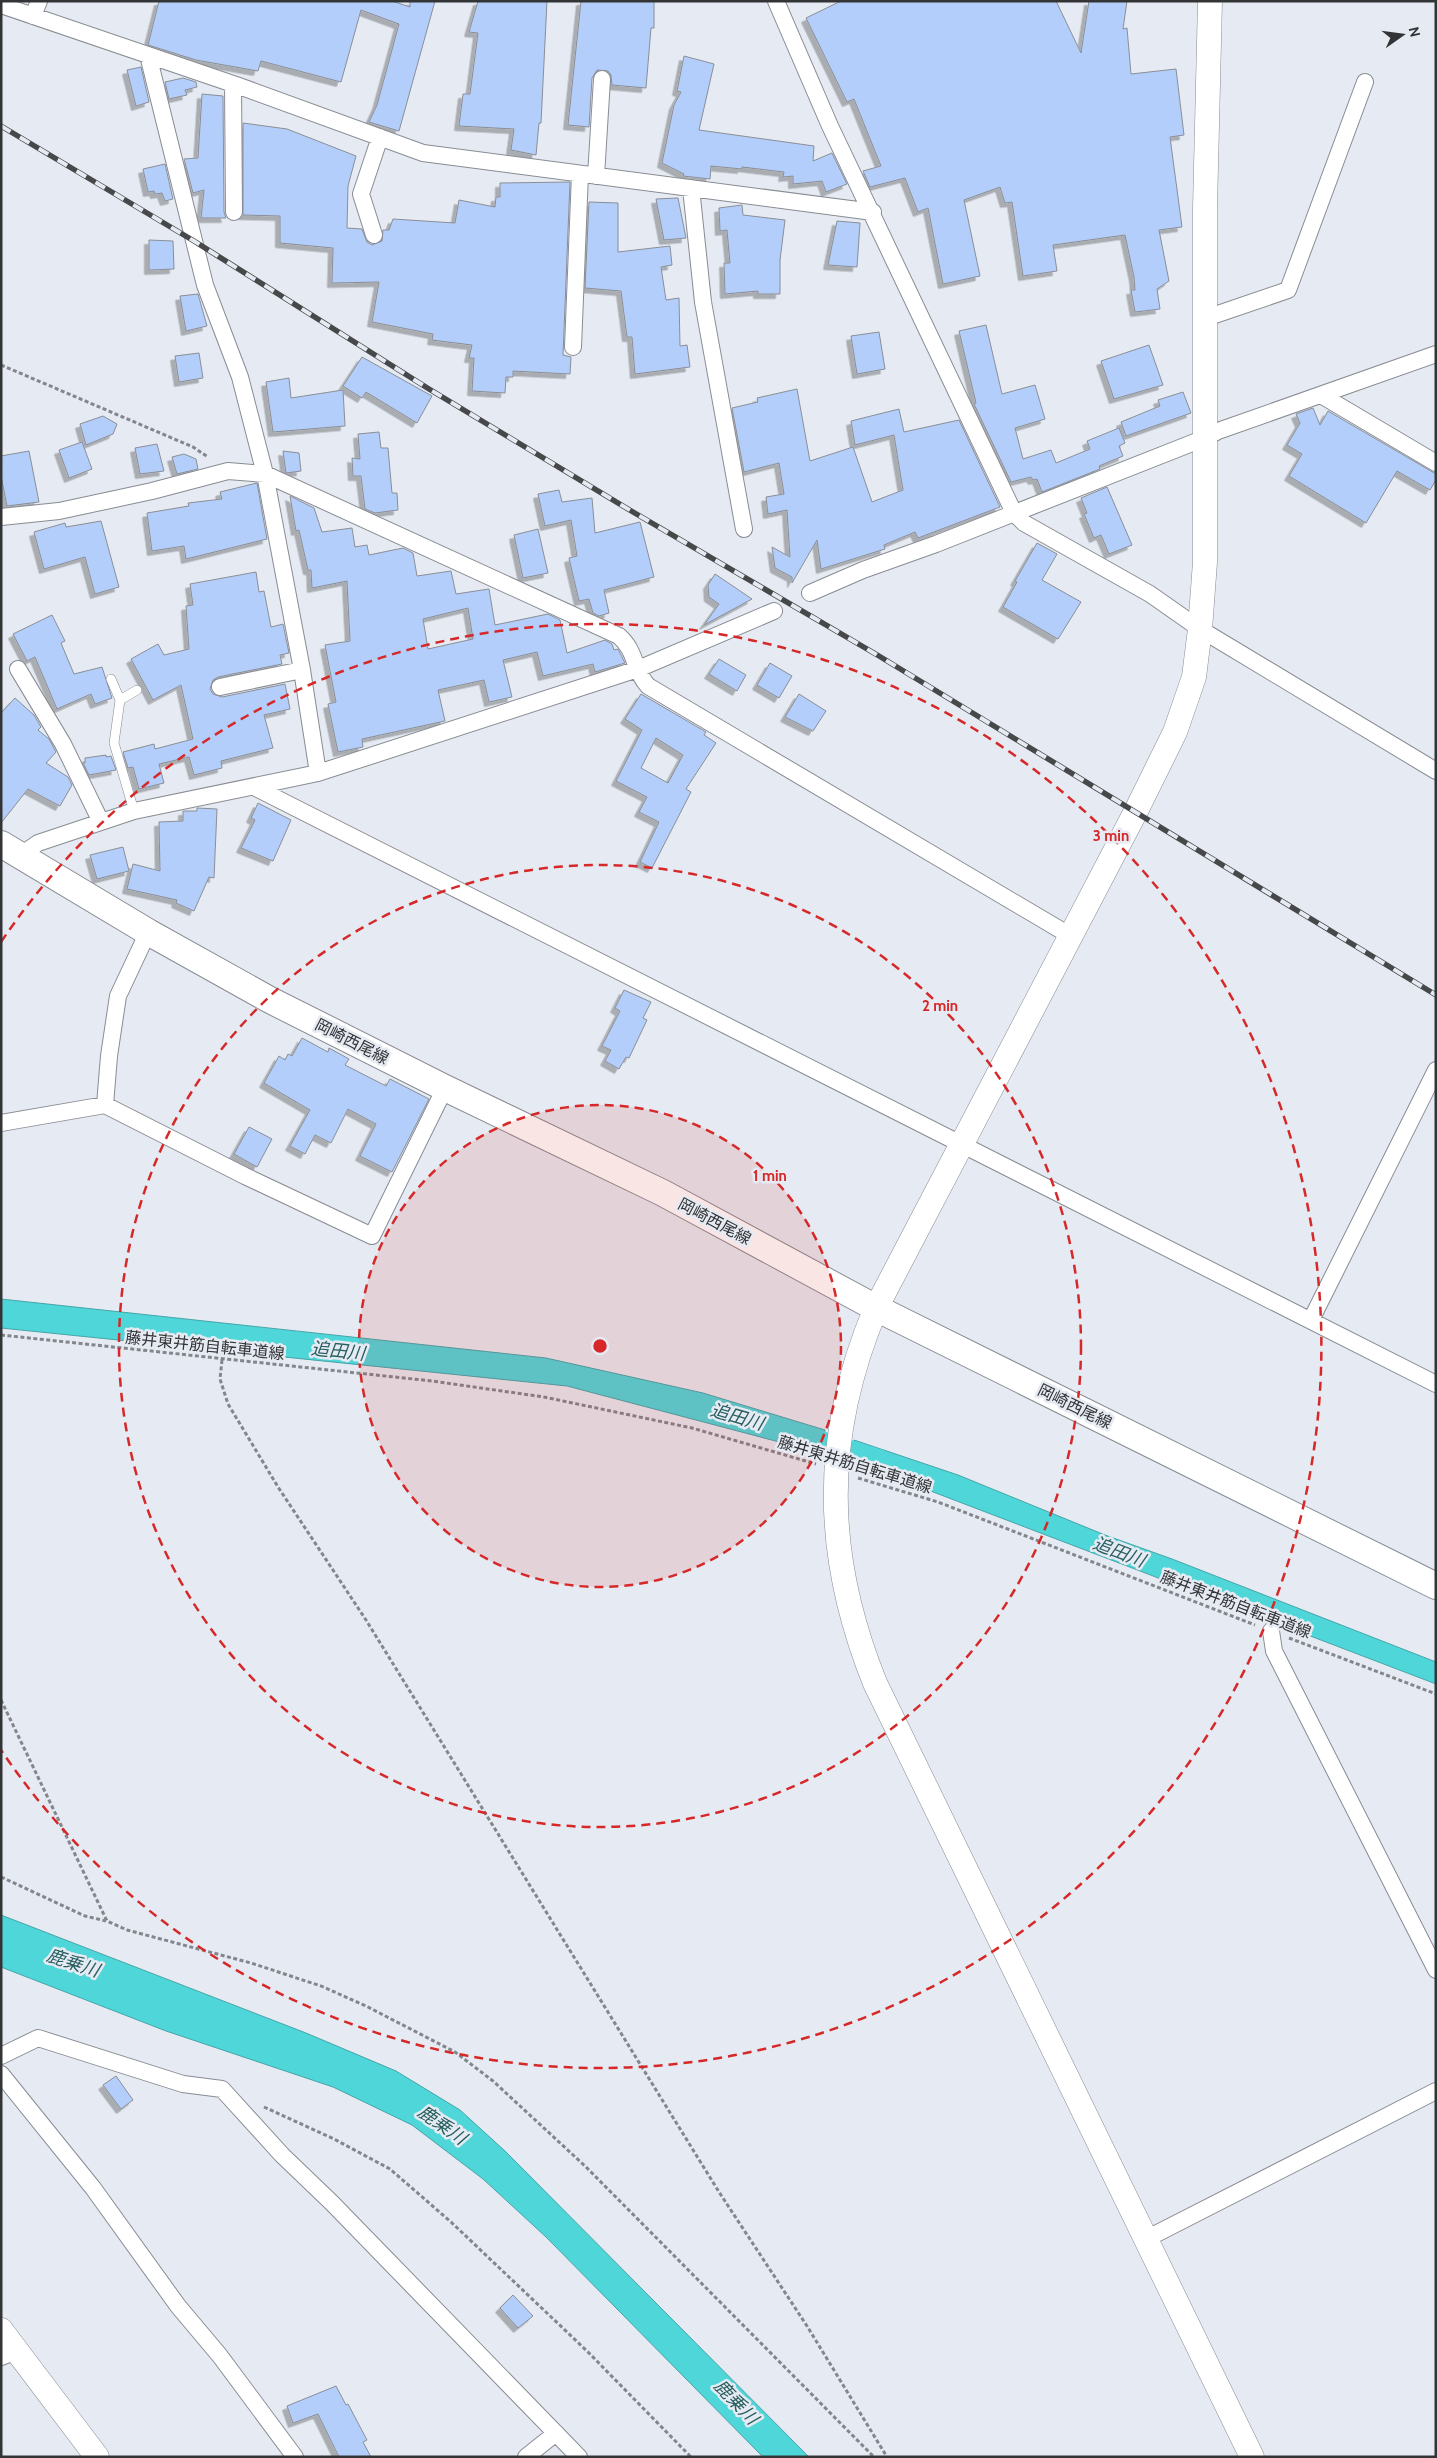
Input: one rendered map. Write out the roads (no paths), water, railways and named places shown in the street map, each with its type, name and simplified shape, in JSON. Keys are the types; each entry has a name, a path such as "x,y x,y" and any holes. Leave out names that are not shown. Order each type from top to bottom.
{"main road":[{"name":"岡崎西尾線","path":"12,851 148,932 270,1000 445,1088 663,1193 876,1308 1436,1586"}],"street":[{"path":"776,1 830,126 873,212 1014,513 1024,523 1150,594 1200,629 1436,771"},
{"path":"1210,1 1206,171 1205,562 1194,677 1175,732 876,1308 858,1357 839,1430 835,1468 835,1509 839,1552 852,1614 866,1660 899,1733 1252,2457"},
{"path":"1,5 36,8 148,55 424,153 873,212"},
{"path":"148,55 205,285 240,377 265,474 302,670 318,773"},
{"path":"573,347 588,175 602,79"},
{"path":"1206,318 1288,290 1365,82"},
{"path":"233,84 234,212"},
{"path":"374,235 361,194 380,137"},
{"path":"691,188 703,302 744,529"},
{"path":"810,593 862,570 1014,513 1205,438 1218,431 1436,354"},
{"path":"1321,396 1436,463"},
{"path":"1,518 59,511 152,491 228,471 265,474 619,636 632,650 643,681 656,690 1069,935"},
{"path":"12,851 28,850 38,843 134,811 318,773 638,669 774,611"},
{"path":"18,669 62,744 101,822"},
{"path":"220,687 302,670"},
{"path":"254,787 962,1145 1008,1166 1436,1384"},
{"path":"105,1105 109,1056 118,996 148,932"},
{"path":"1311,1320 1436,1070"},
{"path":"1,1123 105,1105 245,1176 372,1236 445,1088"},
{"path":"1271,1631 1274,1652 1436,1970"},
{"path":"1,2056 38,2038 183,2084 222,2089 282,2155 332,2203 579,2457"},
{"path":"1,2074 93,2188 178,2306 220,2356 295,2457"},
{"path":"1146,2239 1436,2091"},
{"path":"1,2330 9,2354 97,2457"},
{"path":"526,2457 556,2433"}],"lane":[{"path":"111,679 120,700 114,743 134,811"},
{"path":"120,700 137,690"}],"water":[{"path":"1,1299 546,1358 703,1393 825,1430 821,1453 567,1386 1,1328"},
{"path":"854,1440 958,1475 1105,1535 1172,1559 1436,1662 1436,1684 852,1461"},
{"name":"鹿乗川","path":"1,1915 306,2033 396,2071 460,2110 505,2151 809,2457 763,2457 546,2237 483,2179 412,2125 333,2087 166,2031 1,1967"}],"waterway":[{"name":"追田川","path":"794,1433 880,1460"}],"railway":[{"path":"1,126 194,241 429,389 633,512 879,656 1436,995"}]}
